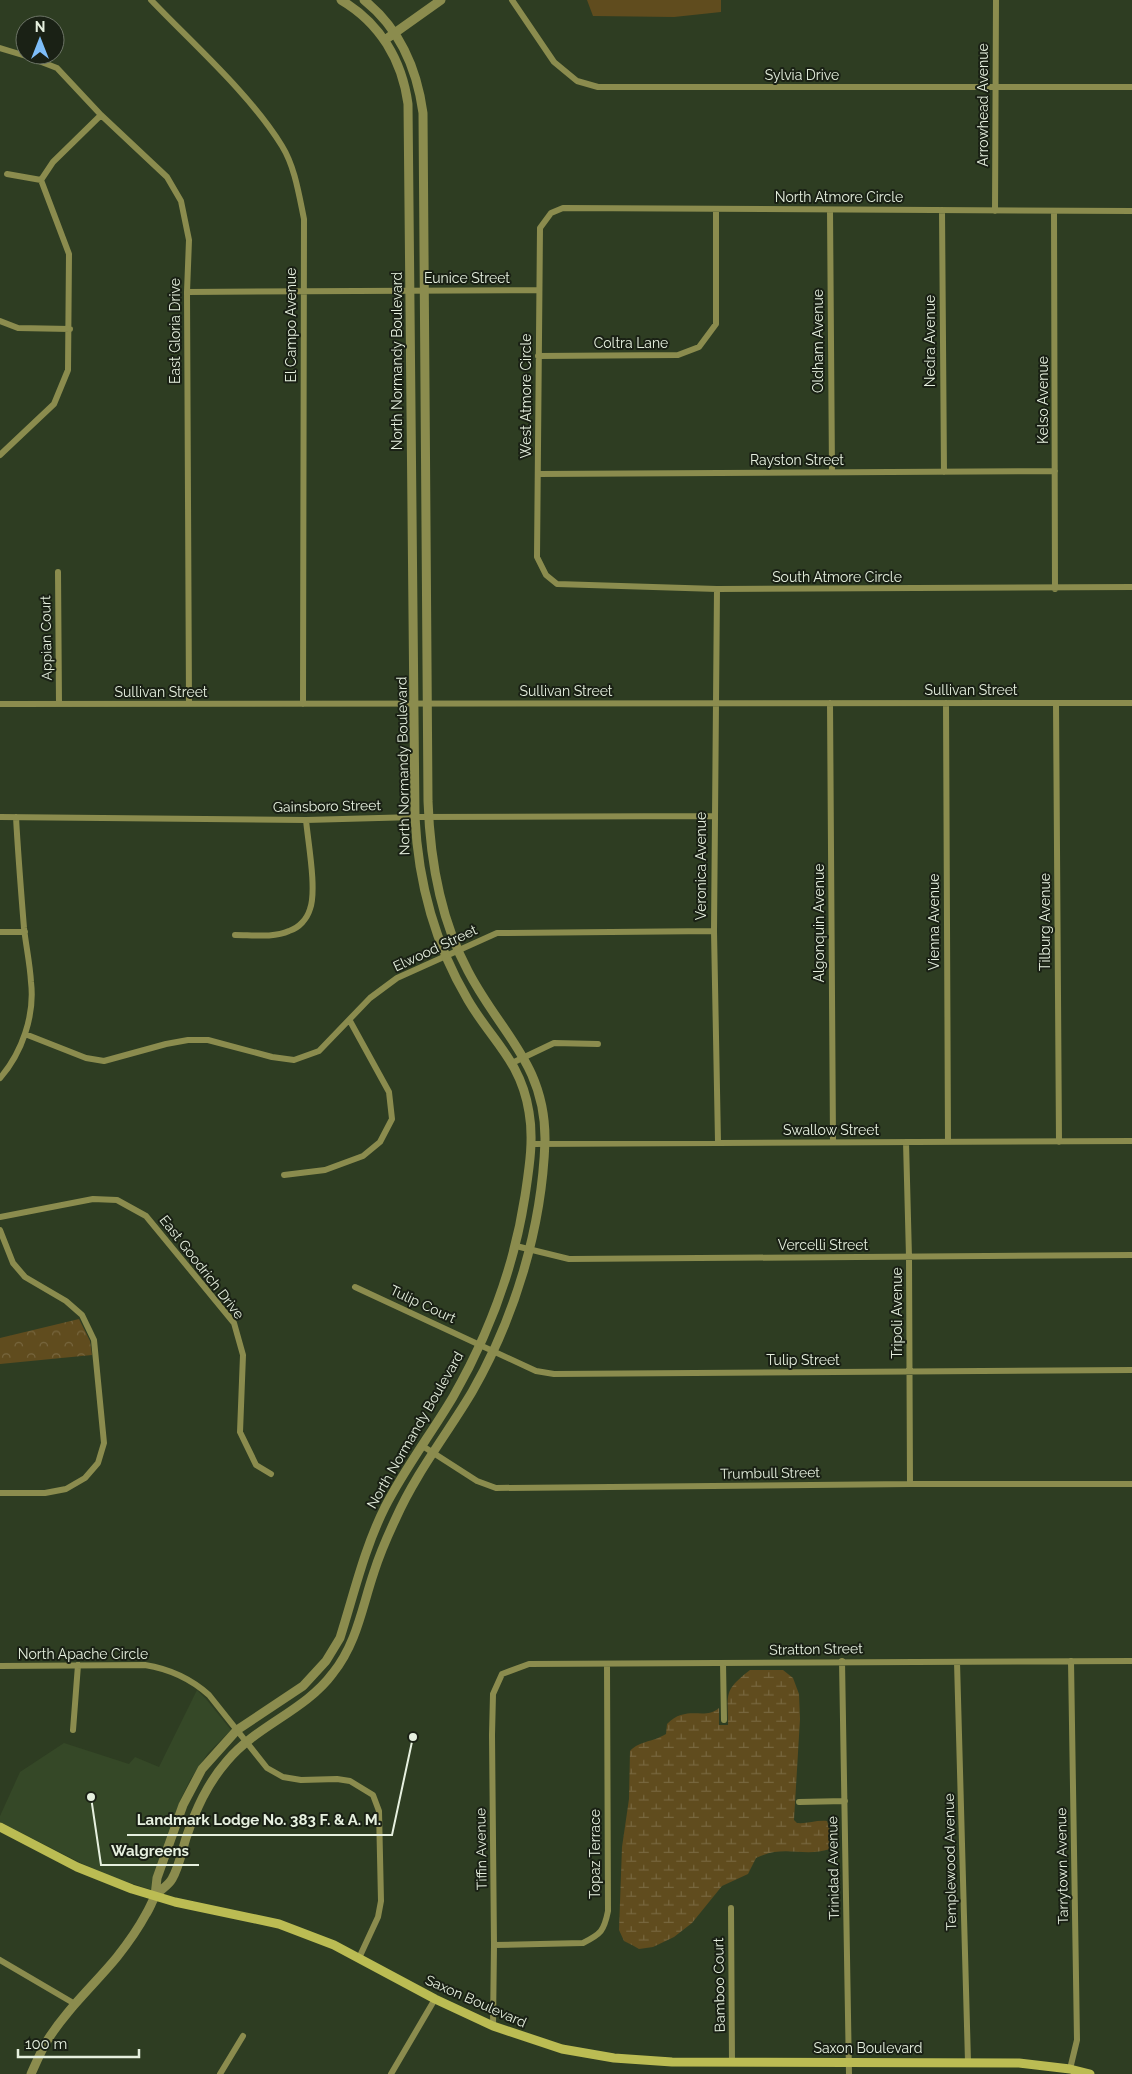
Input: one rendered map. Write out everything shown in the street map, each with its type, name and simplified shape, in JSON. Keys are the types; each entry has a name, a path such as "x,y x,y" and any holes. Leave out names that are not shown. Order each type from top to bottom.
{"main road":[{"name":"Saxon Boulevard","path":"0,1827 77,1867 111,1882 156,1896 279,1924 334,1946 435,1999 493,2026 562,2049 614,2058 672,2062 849,2061 1019,2063 1070,2069 1090,2074"}],"street":[{"name":"El Campo Avenue","path":"151,0 250,102 283,147 297,185 304,219 303,704"},
{"name":"North Normandy Boulevard","path":"156,1896 157,1878 183,1806 202,1769 237,1730 303,1686 334,1650 340,1638 373,1533 403,1474 452,1398 480,1345 499,1302 516,1246 531,1144 527,1101 520,1075 467,999 446,956 424,891 418,855 415,817 408,104 404,82 385,40 372,23 341,0"},
{"name":"North Normandy Boulevard","path":"31,2074 48,2040 75,2004 122,1950 146,1915 156,1896 171,1881 196,1811 209,1784 227,1760 262,1729 289,1714 310,1698 326,1683 340,1664 354,1638 374,1570 405,1498 470,1395 509,1314 529,1249 539,1197 544,1143 544,1118 535,1080 524,1057 475,984 458,951 436,880 429,817 423,113 414,71 405,50 383,18 364,0"},
{"path":"385,40 441,0"},
{"name":"Sylvia Drive","path":"512,0 554,62 577,81 598,87 1132,88"},
{"name":"Arrowhead Avenue","path":"995,211 996,0"},
{"name":"East Gloria Drive","path":"0,48 57,68 101,115 167,177 181,201 189,240 187,292 189,704"},
{"path":"41,180 53,162 101,115"},
{"path":"7,174 41,180"},
{"path":"0,455 54,404 68,370 70,329 69,254 41,180"},
{"name":"North Atmore Circle","path":"548,217 563,208 1132,211"},
{"name":"Coltra Lane","path":"538,356 678,355 699,347 716,324 716,209"},
{"name":"Oldham Avenue","path":"830,210 832,472"},
{"name":"Nedra Avenue","path":"942,210 944,472"},
{"name":"Kelso Avenue","path":"1054,211 1055,589"},
{"name":"West Atmore Circle","path":"546,575 537,556 539,474 538,290 540,228 548,217"},
{"name":"Eunice Street","path":"187,292 538,290"},
{"path":"0,321 18,328 70,329"},
{"name":"Rayston Street","path":"539,474 1055,471"},
{"name":"Appian Court","path":"58,572 59,704"},
{"name":"South Atmore Circle","path":"546,575 557,584 717,589 1055,589 1132,587"},
{"name":"Veronica Avenue","path":"717,589 714,932 718,1142"},
{"name":"Algonquin Avenue","path":"830,703 833,1142"},
{"name":"Vienna Avenue","path":"946,703 948,1142"},
{"name":"Tilburg Avenue","path":"1056,703 1059,1142"},
{"name":"Sullivan Street","path":"0,704 1132,703"},
{"name":"Gainsboro Street","path":"0,817 306,820 415,817 714,816"},
{"path":"0,1078 14,1058 25,1034 30,1015 32,984 24,932 16,817"},
{"path":"235,935 288,932 304,920 311,909 312,889 306,820"},
{"path":"0,932 24,932"},
{"name":"Elwood Street","path":"25,1034 86,1058 104,1060 166,1044 188,1040 208,1040 272,1057 294,1060 319,1051 350,1021 370,998 397,978 497,933 714,932"},
{"path":"284,1175 325,1170 364,1156 380,1142 392,1119 390,1092 350,1021"},
{"path":"512,1062 554,1043 598,1044"},
{"name":"Swallow Street","path":"531,1144 1132,1141"},
{"name":"Tripoli Avenue","path":"906,1142 909,1257 910,1484"},
{"name":"East Goodrich Drive","path":"0,1217 93,1199 117,1200 146,1216 234,1323 243,1355 240,1432 256,1465 271,1474"},
{"path":"0,1230 13,1263 25,1277 66,1301 82,1314 94,1340 104,1444 98,1463 85,1478 66,1489 45,1493 0,1493"},
{"name":"Vercelli Street","path":"516,1246 569,1259 1132,1255"},
{"name":"Tulip Court","path":"355,1287 480,1345"},
{"name":"Tulip Street","path":"480,1345 536,1370 554,1374 1132,1370"},
{"name":"Trumbull Street","path":"421,1445 477,1482 496,1488 1132,1484"},
{"name":"Trinidad Avenue","path":"842,1661 850,2074"},
{"name":"Tarrytown Avenue","path":"1070,2069 1078,2040 1071,1661"},
{"name":"Stratton Street","path":"502,1674 529,1664 1132,1661"},
{"name":"Templewood Avenue","path":"957,1662 968,2062"},
{"path":"723,1663 724,1720"},
{"path":"73,1730 78,1665"},
{"name":"North Apache Circle","path":"0,1666 145,1665 180,1674 209,1695 267,1768 283,1777 301,1780 337,1779 350,1781 373,1795 379,1811 381,1901 378,1917 359,1958"},
{"name":"Topaz Terrace","path":"494,1945 583,1943 593,1938 604,1928 608,1912 607,1665"},
{"name":"Tiffin Avenue","path":"493,2026 493,1694 502,1674"},
{"path":"799,1802 845,1801"},
{"name":"Bamboo Court","path":"731,1908 732,2062"},
{"path":"0,1960 75,2004"},
{"path":"391,2074 435,1999"},
{"path":"220,2074 243,2036"}],"shaded area":[{"path":"197,1690 231,1730 208,1753 190,1780 179,1803 152,1890 112,1877 0,1822 0,1816 20,1772 64,1743 129,1764 135,1757 159,1767"}],"green space":[{"path":"587,0 721,0 721,12 674,17 593,16"},
{"path":"79,1319 90,1341 92,1355 0,1364 0,1338"},
{"path":"750,1670 783,1670 793,1678 799,1694 800,1719 794,1820 797,1823 827,1821 832,1837 830,1849 811,1852 776,1852 756,1858 748,1874 722,1886 692,1923 674,1937 653,1947 639,1949 624,1941 619,1930 622,1847 629,1799 630,1751 638,1745 666,1734 667,1724 674,1718 682,1715 714,1712 719,1708 719,1725 728,1725 728,1699 731,1688"}],"place":[{"name":"Landmark Lodge No. 383 F. & A. M.","path":"413,1737"},
{"name":"Walgreens","path":"91,1797"}]}
